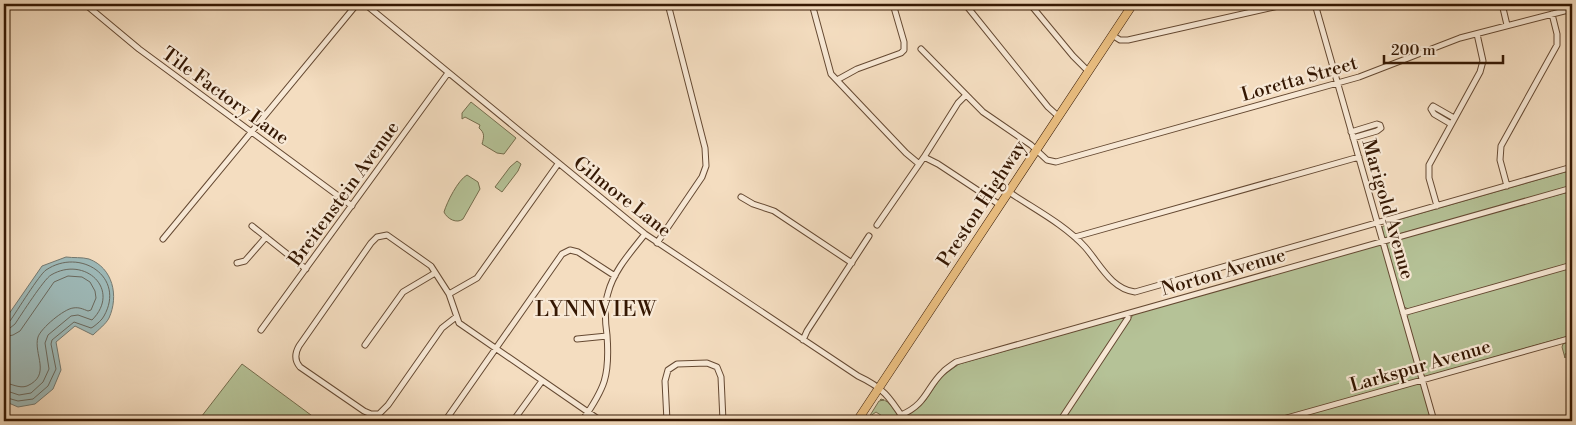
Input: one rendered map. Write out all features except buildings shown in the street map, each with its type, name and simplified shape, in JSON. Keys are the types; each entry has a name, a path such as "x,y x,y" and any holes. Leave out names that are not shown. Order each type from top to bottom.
{"main road":[{"name":"Preston Highway","path":"857,421 1133,4"}],"street":[{"name":"Tile Factory Lane","path":"85,4 139,49 352,206"},
{"path":"163,239 357,4"},
{"name":"Gilmore Lane","path":"365,4 558,164 657,243 858,376 880,387"},
{"path":"657,243 702,177 706,162 705,148 668,4"},
{"path":"812,4 832,74 906,154 918,163"},
{"path":"837,80 857,69 901,53 904,47 893,4"},
{"path":"965,4 1048,107 1058,116"},
{"path":"1030,4 1073,56 1088,71"},
{"path":"1112,35 1120,40 1128,40 1287,4"},
{"name":"Marigold Avenue","path":"1316,4 1434,421"},
{"path":"1502,4 1507,25"},
{"name":"Loretta Street","path":"921,49 983,112 1031,145 1049,161 1060,162 1338,83 1373,72 1445,43 1572,9"},
{"path":"1507,186 1500,160 1501,146 1554,51 1557,38 1552,14"},
{"path":"1437,206 1429,178 1429,165 1483,65 1483,56 1477,34"},
{"name":"Breitenstein Avenue","path":"261,330 448,73"},
{"path":"877,225 918,163 924,157 953,110 966,95"},
{"path":"924,157 1000,204"},
{"path":"1075,237 1359,157"},
{"path":"449,294 477,278 558,164"},
{"name":"Norton Avenue","path":"1009,192 1075,237 1117,286 1130,291 1140,291 1572,167"},
{"name":"Norton Avenue","path":"901,415 909,412 924,399 942,372 956,362 1572,188"},
{"path":"741,197 758,206 774,211 852,263"},
{"path":"252,226 306,269"},
{"path":"582,421 602,390 606,377 608,364 606,298 611,282 645,234"},
{"path":"456,317 442,328 384,411 379,414 370,414 359,408 300,367 297,362 296,353 371,243 381,235 390,236 429,263 449,294 459,322 601,421"},
{"path":"803,340 869,236"},
{"path":"238,263 245,261 266,237"},
{"path":"445,421 564,253 570,250 578,252 615,276"},
{"path":"1403,313 1572,264"},
{"path":"365,345 403,292 435,273"},
{"path":"1060,421 1128,318 1128,314"},
{"path":"577,339 607,336"},
{"name":"Larkspur Avenue","path":"1276,421 1572,338"},
{"path":"667,421 665,381 668,370 677,364 707,362 714,365 720,373 723,421"},
{"path":"513,421 542,380"},
{"path":"880,387 905,421"}],"green space":[{"path":"471,102 516,138 504,154 497,153 482,144 483,135 479,128 480,125 465,117 462,119 462,113"},
{"path":"517,161 521,164 518,171 502,192 495,187"},
{"path":"1572,170 1572,187 1384,238 1382,227 1390,222"},
{"path":"467,175 478,182 480,189 463,219 455,221 447,217 444,212 450,197"},
{"path":"1572,191 1572,263 1408,309 1403,306 1386,242"},
{"path":"1381,243 1420,376 1419,379 1271,421 1062,421 1134,314"},
{"path":"1572,267 1572,335 1423,376 1407,317 1409,313"},
{"path":"1124,317 1125,319 1058,421 908,421 907,419 908,415 925,401 941,377 959,364"},
{"path":"1572,340 1572,352 1565,354 1565,358 1563,344"},
{"path":"242,364 319,421 198,421"},
{"path":"1419,383 1422,385 1433,421 1284,421"},
{"path":"884,400 893,408 901,421 890,421 876,412 869,417 879,401"}],"water":[{"path":"66,257 89,259 104,269 112,284 112,310 108,320 93,335 75,326 56,342 61,370 53,389 35,404 18,407 4,401 4,321 42,266"}],"district":[{"name":"LYNNVIEW","path":"596,309"}]}
